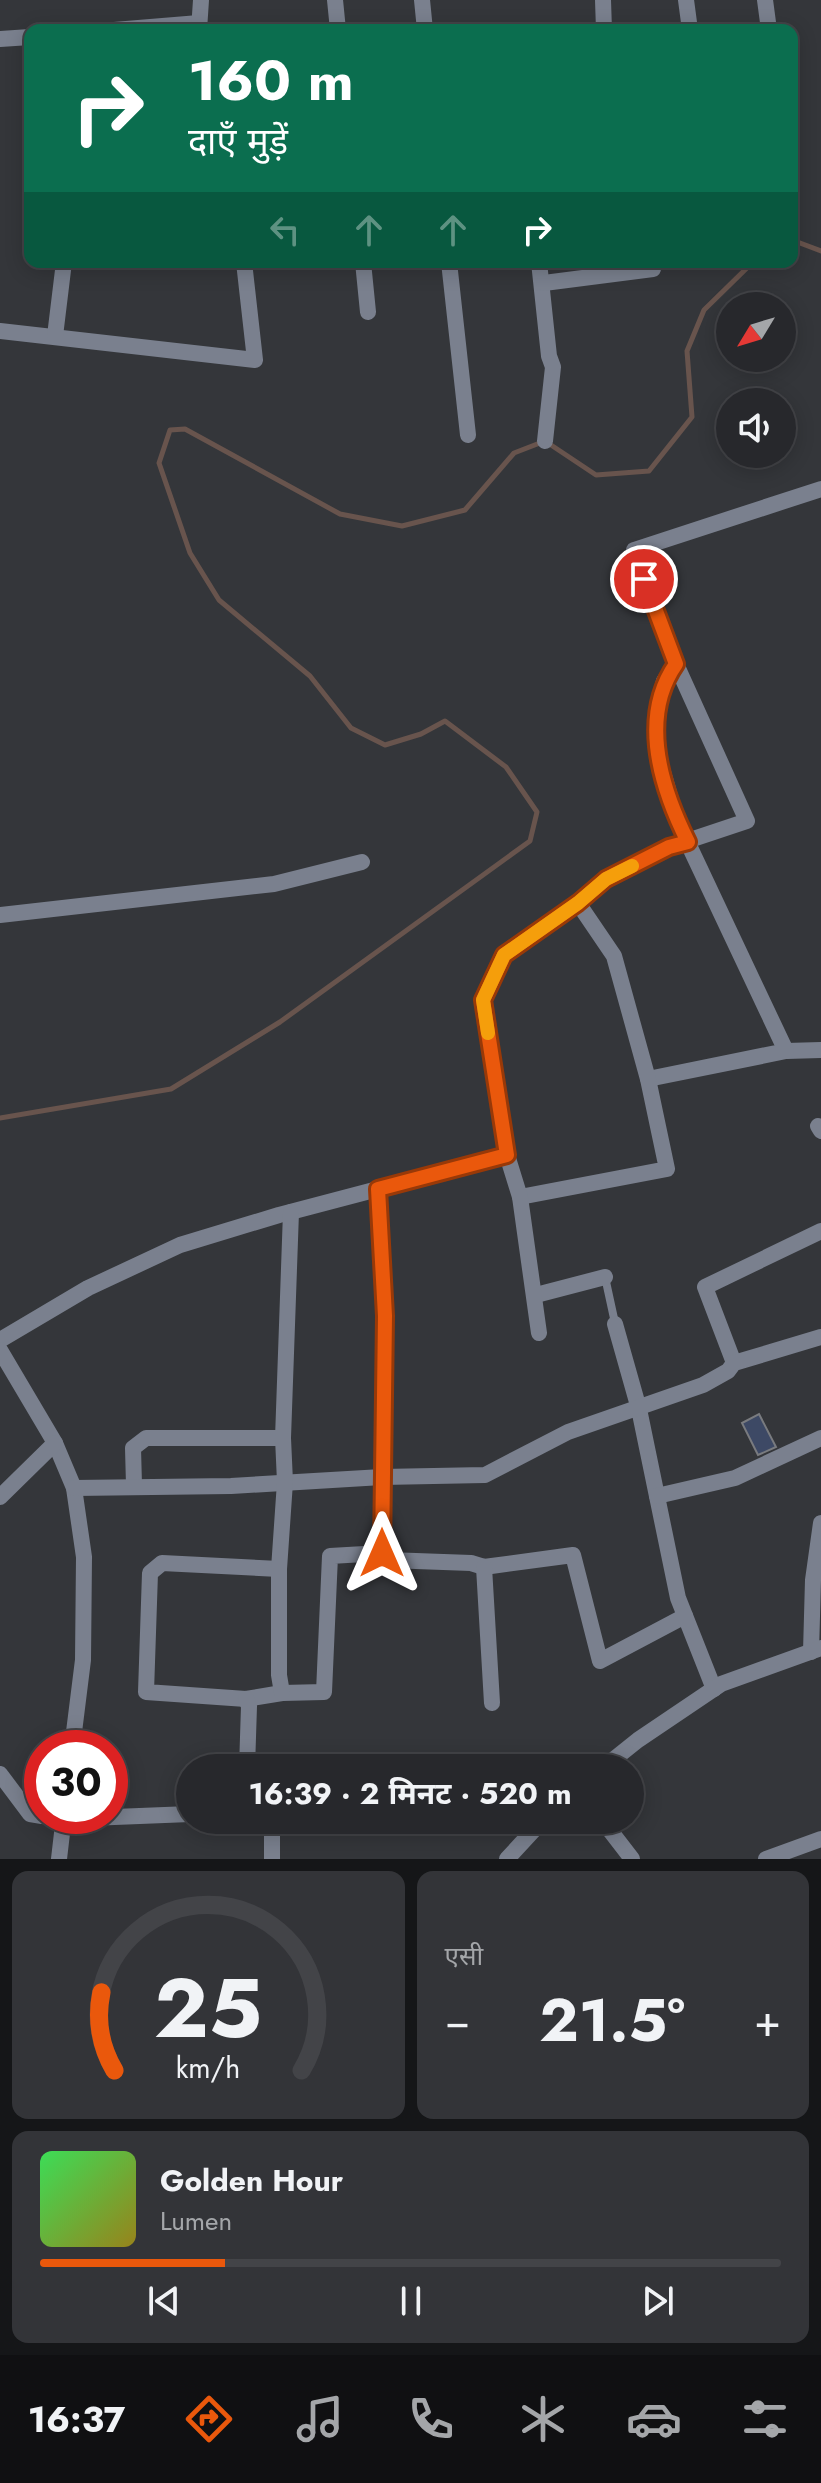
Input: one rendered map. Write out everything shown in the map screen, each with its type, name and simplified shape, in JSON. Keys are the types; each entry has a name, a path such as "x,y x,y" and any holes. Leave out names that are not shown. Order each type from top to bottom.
{"street":[{"path":"199,24 201,0"},
{"path":"335,0 337,24"},
{"path":"422,0 424,24"},
{"path":"603,0 604,24"},
{"path":"686,0 689,24"},
{"path":"765,0 768,24"},
{"path":"0,39 24,37"},
{"path":"55,336 63,268"},
{"path":"0,331 255,360 245,268"},
{"path":"364,268 368,312"},
{"path":"450,268 468,435"},
{"path":"540,268 549,356 553,367 545,441"},
{"path":"544,283 653,269"},
{"path":"539,1333 520,1197 507,1155 483,1000 504,955 578,903 606,879 669,847 747,821 676,664 634,550 821,489"},
{"path":"676,664 664,681 656,711 658,755 677,820 786,1051"},
{"path":"0,915 274,884 362,862"},
{"path":"520,1197 667,1169 648,1079 614,956 578,903"},
{"path":"648,1079 786,1051 821,1050"},
{"path":"0,1340 88,1288 180,1245 507,1155"},
{"path":"378,1189 385,1316 382,1553 388,1560 471,1563 484,1567 573,1555 600,1661 685,1616"},
{"path":"282,1693 279,1675 279,1569 285,1482 283,1438 291,1212"},
{"path":"734,1363 705,1287 821,1231"},
{"path":"536,1295 605,1277"},
{"path":"615,1324 639,1409 678,1598 714,1689"},
{"path":"74,1488 231,1486 382,1477 485,1475 568,1432 703,1385 728,1371 734,1363 821,1337"},
{"path":"0,1350 55,1443 74,1488 84,1557 83,1660 74,1730"},
{"path":"134,1485 133,1448 146,1438 283,1438"},
{"path":"657,1496 735,1478 820,1441"},
{"path":"0,1497 55,1443"},
{"path":"620,1754 714,1689 816,1650 813,1580 821,1523"},
{"path":"279,1569 162,1563 150,1573 146,1692 246,1699 282,1693 324,1692 330,1556 382,1553"},
{"path":"484,1567 492,1703"},
{"path":"246,1699 249,1706 247,1754"},
{"path":"0,1774 24,1806"},
{"path":"128,1815 176,1814"},
{"path":"59,1859 62,1834"},
{"path":"272,1834 272,1859"},
{"path":"507,1859 530,1834"},
{"path":"613,1834 632,1859"},
{"path":"766,1859 821,1839"}],"lane":[{"path":"605,1277 615,1324"}],"building":[{"path":"759,1414 776,1447 758,1455 742,1423"}],"waterway":[{"path":"798,242 821,251"},
{"path":"0,1118 171,1089 280,1022 530,841 537,812 506,767 445,721 421,734 385,745 351,728 310,676 219,600 190,553 159,463 170,430 185,429 340,514 402,526 465,510 514,453 545,441 596,475 649,471 692,417 687,351 704,310 747,268"}],"slow traffic":[{"path":"488,1033 483,1000 504,955 578,903 606,879 632,866"}],"route":[{"path":"382,1553 385,1316 378,1189 507,1155 483,1000 504,955 578,903 606,879 669,847 688,842 677,820 658,755 656,711 664,681 676,664 644,579"}]}
